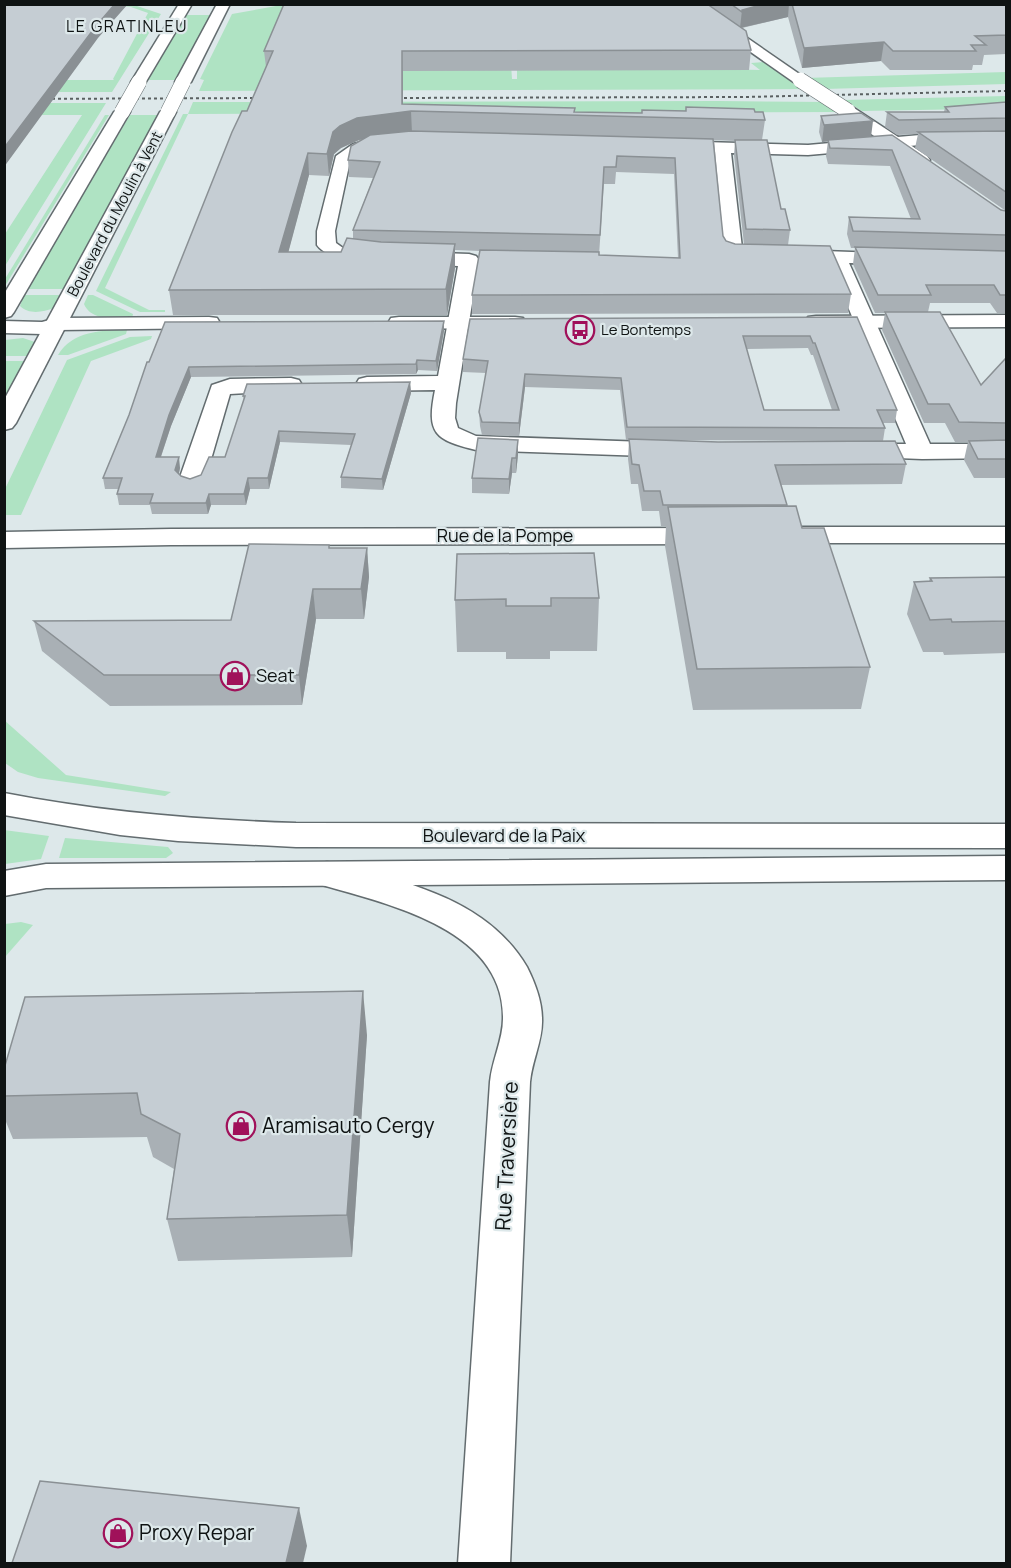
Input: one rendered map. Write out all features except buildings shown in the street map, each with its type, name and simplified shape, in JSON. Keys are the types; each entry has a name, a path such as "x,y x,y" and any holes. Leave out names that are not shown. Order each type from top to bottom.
{"street":[{"path":"4,312 186,4"},
{"name":"Boulevard du Moulin à Vent","path":"4,423 224,4"},
{"path":"688,4 931,167"},
{"path":"651,146 808,150 894,141 1006,139"},
{"path":"412,140 360,147 347,154 342,160 326,231 327,245 336,252 353,256 492,260"},
{"path":"722,147 733,254 919,258"},
{"path":"836,256 922,452"},
{"path":"469,260 448,383 444,421 446,429 453,437 476,443 586,449 696,451"},
{"path":"4,322 46,321 57,324"},
{"path":"795,322 1001,322"},
{"path":"4,327 42,328 57,324 226,323"},
{"path":"376,323 530,323"},
{"path":"345,384 448,383"},
{"path":"192,480 217,394 222,388 243,385 311,385"},
{"path":"826,451 1006,451"},
{"name":"Rue de la Pompe","path":"4,540 171,537 1006,535"},
{"name":"Boulevard de la Paix","path":"4,804 32,811 134,824 251,833 403,836 1006,836"},
{"name":"Boulevard de la Paix","path":"4,884 46,876 1006,868"},
{"name":"Rue Traversière","path":"322,873 411,898 465,922 498,953 511,973 521,999 523,1019 512,1065 509,1098 484,1563"}],"green space":[{"path":"137,6 161,14 112,92 5,92 4,80 114,80 148,13 131,7 117,7"},
{"path":"284,6 511,64 512,79 517,79 517,64 760,70 751,63 764,62 786,78 811,89 199,91 204,80 200,79 232,14"},
{"path":"186,15 211,15 176,80 147,80"},
{"path":"1006,72 1006,84 824,89 804,78"},
{"path":"1006,96 1006,112 974,109 862,111 844,100"},
{"path":"193,102 829,102 843,112 188,114"},
{"path":"5,103 106,103 5,266 5,234 82,115 5,115"},
{"path":"183,114 188,114 105,288 149,310 165,310 165,312 140,312 96,291"},
{"path":"105,115 109,115 5,286 5,279"},
{"path":"130,115 158,115 66,289 27,289"},
{"path":"24,295 62,295 54,308 36,312 28,311 20,306"},
{"path":"88,295 93,295 133,314 132,319 105,318 92,314 84,304"},
{"path":"127,330 126,334 68,355 58,355 71,341 79,337 98,332"},
{"path":"152,336 151,339 91,361 21,515 5,515 5,489 67,360 130,337"},
{"path":"23,338 35,342 29,356 5,356 5,340"},
{"path":"5,361 27,361 5,403"},
{"path":"4,720 66,775 171,792 165,796 38,778 18,772 5,763"},
{"path":"4,830 49,836 41,859 5,864"},
{"path":"65,838 168,847 173,853 166,858 59,858"},
{"path":"21,922 33,925 5,957 5,924"}],"railway":[{"path":"386,98 745,97 1006,91"},
{"path":"4,99 269,98"}],"place":[{"name":"Le Bontemps","path":"580,330"},
{"name":"Seat","path":"235,676"},
{"name":"Aramisauto Cergy","path":"241,1126"},
{"name":"Proxy Repar","path":"118,1533"}],"district":[{"name":"LE GRATINLEU","path":"127,26"}]}
